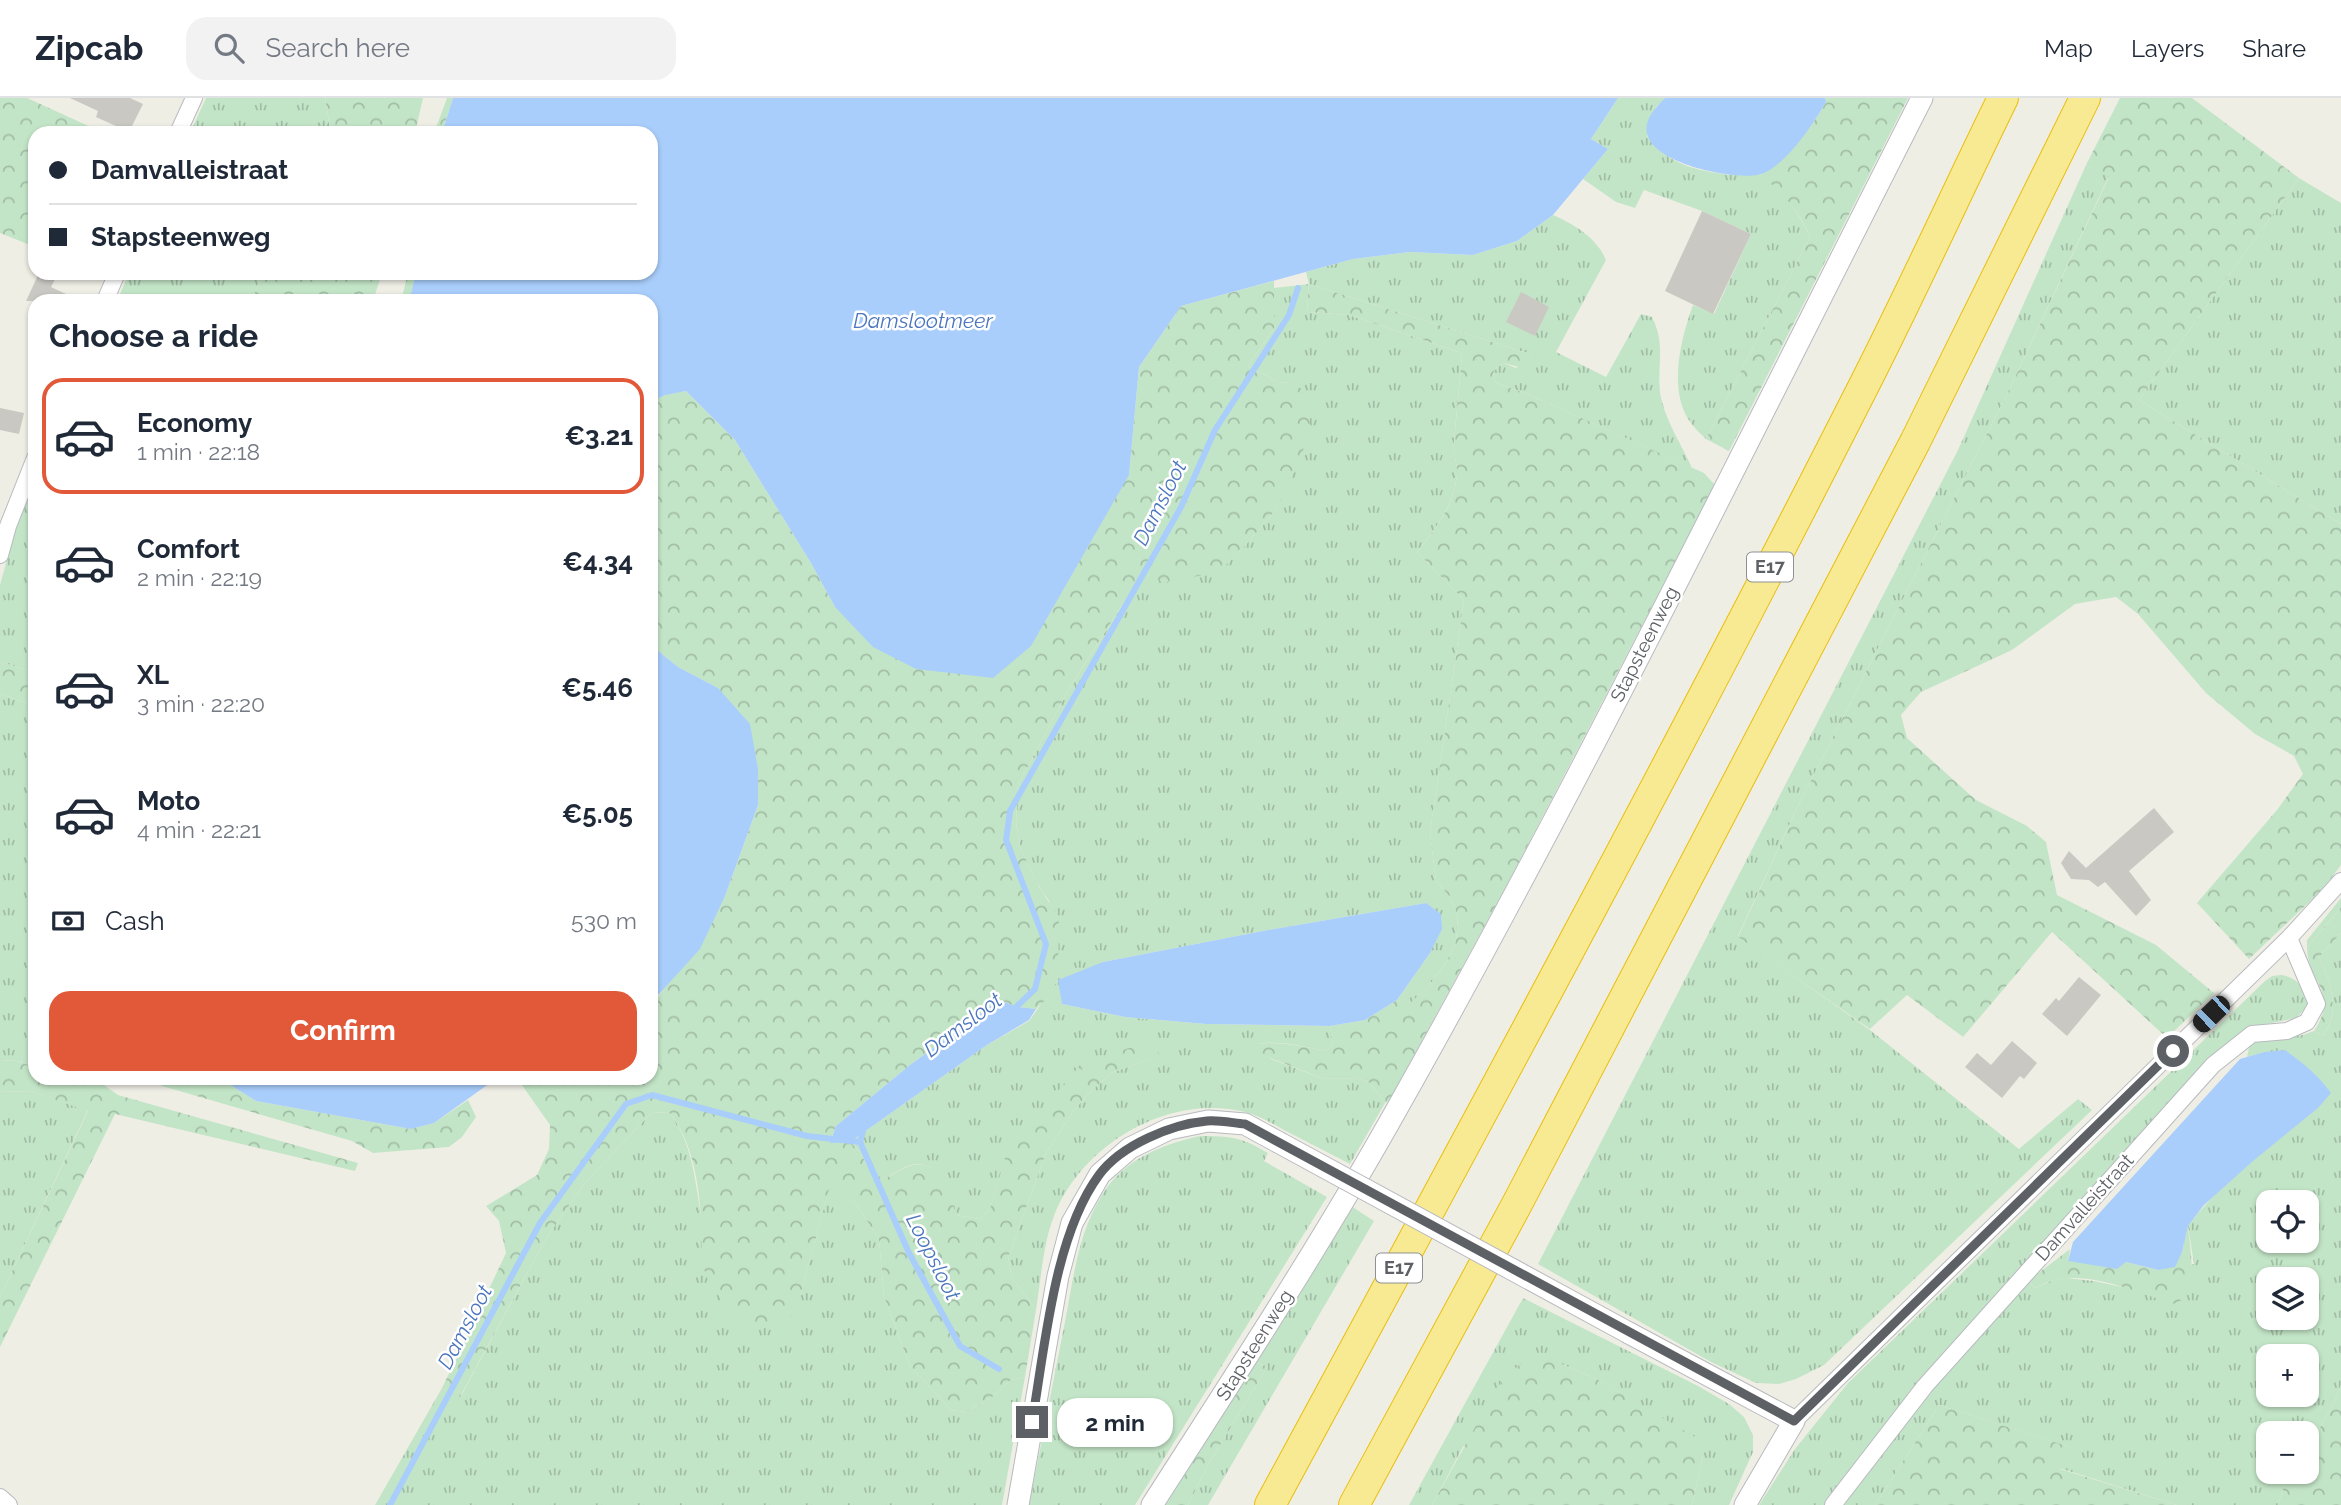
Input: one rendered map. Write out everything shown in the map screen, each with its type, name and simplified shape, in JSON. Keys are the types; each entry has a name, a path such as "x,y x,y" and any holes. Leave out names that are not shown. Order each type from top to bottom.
{"highway":[{"name":"E17","path":"1270,1505 1527,1031 1724,656 1859,396 2003,98"},
{"path":"1354,1505 1517,1204 1915,442 2085,98"}],"street":[{"path":"181,126 194,98"},
{"name":"Stapsteenweg","path":"1152,1505 1278,1310 1398,1108 1577,775 1922,98"},
{"path":"0,555 8,526 28,476"},
{"path":"1745,1505 1794,1421 2289,938 2341,881"},
{"name":"Damvalleistraat","path":"1833,1505 1925,1386 2213,1065 2252,1034 2287,1031 2307,1021 2317,1004 2289,938"},
{"path":"1018,1505 1058,1276 1072,1223 1100,1174 1130,1147 1169,1129 1208,1121 1245,1124 1794,1421"},
{"path":"0,1497 9,1505"}],"green space":[{"path":"0,98 27,98 89,126 28,126 28,244 0,233"},
{"path":"206,98 325,98 330,126 193,126"},
{"path":"325,98 423,98 417,126 330,126"},
{"path":"447,98 453,98 444,126 437,126"},
{"path":"1618,98 1665,98 1656,107 1647,136 1655,146 1674,160 1696,169 1733,175 1757,174 1767,179 1789,202 1810,237 1706,439 1691,423 1680,396 1679,364 1684,333 1693,305 1714,314 1751,234 1702,211 1644,190 1635,208 1616,202 1583,179 1608,149 1591,139"},
{"path":"1825,98 1908,98 1729,451 1706,439 1810,237 1789,202 1760,175 1798,143 1819,114 1826,102"},
{"path":"2120,98 2192,98 2299,178 2139,400 2341,524 2341,865 2324,888 2249,959 2197,903 2277,810 2303,774 2294,756 2255,734 2206,693 2138,614 2116,597 2075,604 2012,650 1921,692 1901,715 1907,738 1976,800 2027,826 2046,842 2057,895 2156,945 2214,993 2167,1038 2052,932 1963,1037 1907,995 1870,1029 1738,937 1798,806 2009,390 2109,177 2086,165"},
{"path":"2086,165 2109,176 2009,390 1798,806 1738,936 1870,1030 2019,1149 2078,1099 2092,1110 1824,1365 1779,1384 1756,1383 1711,1362 1538,1264 1958,450"},
{"path":"2299,178 2341,203 2341,524 2139,400"},
{"path":"1553,215 1591,238 1606,260 1556,352 1606,377 1641,314 1652,317 1659,336 1662,402 1692,468 1530,395 1496,383 1493,375 1496,368 1504,363 1516,368 1530,354 1309,284 1306,272 1353,259 1410,252 1473,255 1517,241"},
{"path":"126,280 259,280 255,294 120,294"},
{"path":"259,280 380,280 375,294 255,292"},
{"path":"406,280 414,280 411,294 403,294"},
{"path":"1274,281 1274,328 1248,366 1278,382 1291,383 1304,390 1310,412 1310,435 1277,508 1226,565 1203,575 1163,583 1145,569 1070,687 1018,785 1016,822 1020,847 1038,885 1059,918 1058,980 1046,999 1036,1009 1018,1007 998,1000 910,1065 836,1126 830,1142 850,1142 859,1151 873,1175 886,1178 913,1165 934,1168 943,1173 956,1215 980,1219 990,1209 1008,1148 1076,1070 1107,1055 1142,1044 1157,1045 1159,1056 1111,1073 1088,1094 1046,1153 1008,1257 1012,1278 1036,1310 1025,1377 1011,1380 992,1397 966,1412 951,1410 910,1366 884,1296 879,1239 856,1204 830,1186 800,1296 788,1322 766,1327 741,1320 717,1294 705,1272 700,1206 693,1163 683,1135 669,1112 651,1113 584,1184 545,1240 460,1397 442,1388 506,1253 499,1221 486,1206 537,1175 549,1149 550,1125 522,1085 658,1085 658,997 725,896 758,805 718,688 678,667 658,651 658,398 686,391 735,440 835,607 1129,475 1139,367 1181,306"},
{"path":"1309,284 1307,312 1349,315 1462,353 1454,444 1456,483 1444,514 1417,552 1464,600 1430,833 1436,881 1450,897 1458,916 1456,941 1447,961 1429,986 1407,1007 1397,1000 1430,953 1426,903 1103,962 1062,1004 1125,1017 1206,1024 1330,1026 1333,1046 1324,1051 1282,1043 1257,1044 1271,1059 1324,1079 1356,1078 1369,1082 1385,1103 1350,1164 1264,1119 1245,1112 1216,1108 1187,1110 1132,1130 1107,1146 1085,1167 1067,1190 1047,1238 1036,1310 1012,1278 1008,1257 1046,1153 1088,1094 1111,1073 1158,1056 1157,1045 1039,1113 1009,1148 990,1209 980,1219 956,1215 942,1173 919,1164 908,1166 886,1178 873,1175 859,1151 850,1142 987,1045 1029,1021 1058,980 1058,952 1049,901 1038,885 1020,847 1016,822 1018,785 1070,687 1146,568 1225,565 1277,508 1291,383 1278,382 1248,366 1274,328 1274,288"},
{"path":"1309,284 1530,354 1539,364 1530,370 1504,363 1496,368 1493,374 1496,383 1530,395 1704,473 1715,485 1507,885 1389,1101 1385,1103 1369,1082 1356,1078 1324,1079 1260,1054 1256,1044 1282,1044 1324,1051 1333,1046 1330,1026 1365,1020 1397,1000 1407,1006 1429,986 1447,961 1456,941 1458,916 1450,897 1436,881 1430,833 1464,600 1417,552 1444,515 1456,483 1454,445 1462,353 1349,315 1307,312"},
{"path":"28,497 28,670 0,662 0,585"},
{"path":"0,662 28,670 28,704 0,694"},
{"path":"0,694 28,704 28,1065 0,1060"},
{"path":"2341,898 2341,907 2307,948 2307,940"},
{"path":"2341,907 2341,933 2319,957 2327,976 2333,1007 2332,1017 2323,1035 2314,1031 2324,1006 2321,988 2312,971 2307,948"},
{"path":"2341,933 2341,1385 2319,1429 2319,1421 2256,1421 2256,1484 2286,1484 2278,1505 2177,1505 2059,1468 2069,1447 1939,1405 1875,1505 1843,1505 1926,1397 2028,1281 2035,1288 2066,1278 2122,1287 2194,1264 2188,1226 2232,1177 2318,1108 2264,1052 2247,1057 2250,1043 2314,1031 2323,1035 2332,1017 2333,1007 2327,977 2319,957"},
{"path":"2272,976 2292,978 2300,985 2309,1005 2296,1018 2242,1032 2195,1077 1827,1505 1759,1505 1795,1449 1848,1383 2265,981"},
{"path":"0,1060 17,1061 28,1065 28,1085 104,1085 118,1095 358,1163 355,1171 115,1114 0,1347 0,1297 88,1111 32,1092 0,1091"},
{"path":"230,1085 256,1101 411,1129 434,1123 468,1100 476,1117 462,1137 449,1147 373,1153 352,1141 162,1086"},
{"path":"0,1091 32,1092 88,1110 0,1297"},
{"path":"669,1112 688,1148 701,1215 800,1296 830,1185 856,1204 879,1239 884,1296 910,1366 951,1410 966,1412 992,1397 1011,1380 1025,1377 1002,1505 375,1505 442,1388 461,1396 545,1240 584,1184 651,1113"},
{"path":"1200,1136 1228,1137 1250,1144 1268,1153 1264,1161 1327,1197 1135,1505 1029,1505 1077,1259 1094,1210 1111,1183 1132,1163 1158,1149"},
{"path":"1351,1206 1374,1221 1208,1505 1188,1505 1208,1465 1267,1367 1256,1362"},
{"path":"2188,1226 2191,1278 2186,1298 2173,1304 2130,1289 2084,1278 2050,1281 2035,1288 2028,1281 2070,1249 2068,1261 2126,1262 2158,1270 2182,1252"},
{"path":"1523,1298 1698,1386 1729,1404 1744,1417 1753,1435 1753,1452 1729,1505 1692,1505 1703,1456 1643,1407 1595,1378 1561,1364 1463,1447 1432,1505 1409,1505"},
{"path":"1529,1355 1595,1378 1695,1437 1703,1456 1692,1505 1432,1505 1498,1386"},
{"path":"1256,1362 1267,1367 1208,1465 1188,1505 1164,1505"},
{"path":"2341,1385 2341,1505 2278,1505 2286,1484 2319,1484 2319,1429"},
{"path":"1939,1405 2070,1447 2060,1469 2177,1505 1875,1505"}],"water":[{"name":"Damslootmeer","path":"453,98 1618,98 1591,139 1608,149 1553,215 1517,241 1473,255 1410,252 1353,259 1181,306 1139,367 1129,475 1031,646 993,678 916,669 873,647 835,607 735,440 686,391 658,398 658,294 411,294 414,280 658,280 658,126 444,126"},
{"path":"1665,98 1825,98 1826,102 1788,155 1768,171 1746,176 1690,166 1657,149 1648,137 1647,124 1652,113"},
{"path":"658,651 678,667 718,688 750,724 758,769 758,805 725,896 700,949 658,995"},
{"path":"1426,903 1441,914 1442,929 1430,953 1397,1000 1365,1020 1330,1026 1206,1024 1125,1017 1062,1004 1058,980 1103,962"},
{"path":"999,1000 1018,1007 1036,1009 1029,1020 987,1045 850,1142 830,1143 836,1126 910,1065"},
{"path":"2285,1050 2310,1070 2331,1093 2318,1108 2204,1205 2188,1226 2182,1252 2175,1267 2158,1270 2126,1262 2117,1269 2068,1261 2073,1242 2240,1059 2264,1052"},
{"path":"230,1085 487,1085 434,1123 411,1129 256,1101"}],"building":[{"path":"70,98 130,98 143,104 132,126 116,126 96,117 98,111"},
{"path":"1702,211 1751,234 1713,314 1665,291"},
{"path":"36,280 54,280 51,287 66,294 29,294"},
{"path":"1521,292 1549,307 1535,336 1506,322"},
{"path":"0,408 24,413 19,434 0,430"},
{"path":"2154,808 2174,832 2129,871 2151,900 2136,916 2105,882 2098,887 2089,880 2071,879 2061,863 2069,851 2086,868"},
{"path":"2079,977 2101,995 2067,1036 2042,1014 2056,998 2059,1001"},
{"path":"2012,1041 2037,1063 2024,1079 2020,1076 2002,1098 1965,1067 1977,1053 1991,1065"}],"waterway":[{"name":"Damsloot","path":"1012,1011 1035,989 1046,944 1006,840 1010,811 1181,507 1215,430 1289,315 1298,288"},
{"name":"Damsloot","path":"390,1505 540,1223 626,1104 652,1095 807,1136 860,1142 865,1124"},
{"name":"Loopsloot","path":"860,1142 909,1253 960,1346 999,1369"},
{"name":"Loopsloot","path":"1087,1404 1143,1420 1165,1433"}],"route":[{"path":"1032,1422 1058,1276 1072,1223 1100,1174 1130,1147 1169,1129 1208,1121 1245,1124 1794,1421 2173,1051"}]}
